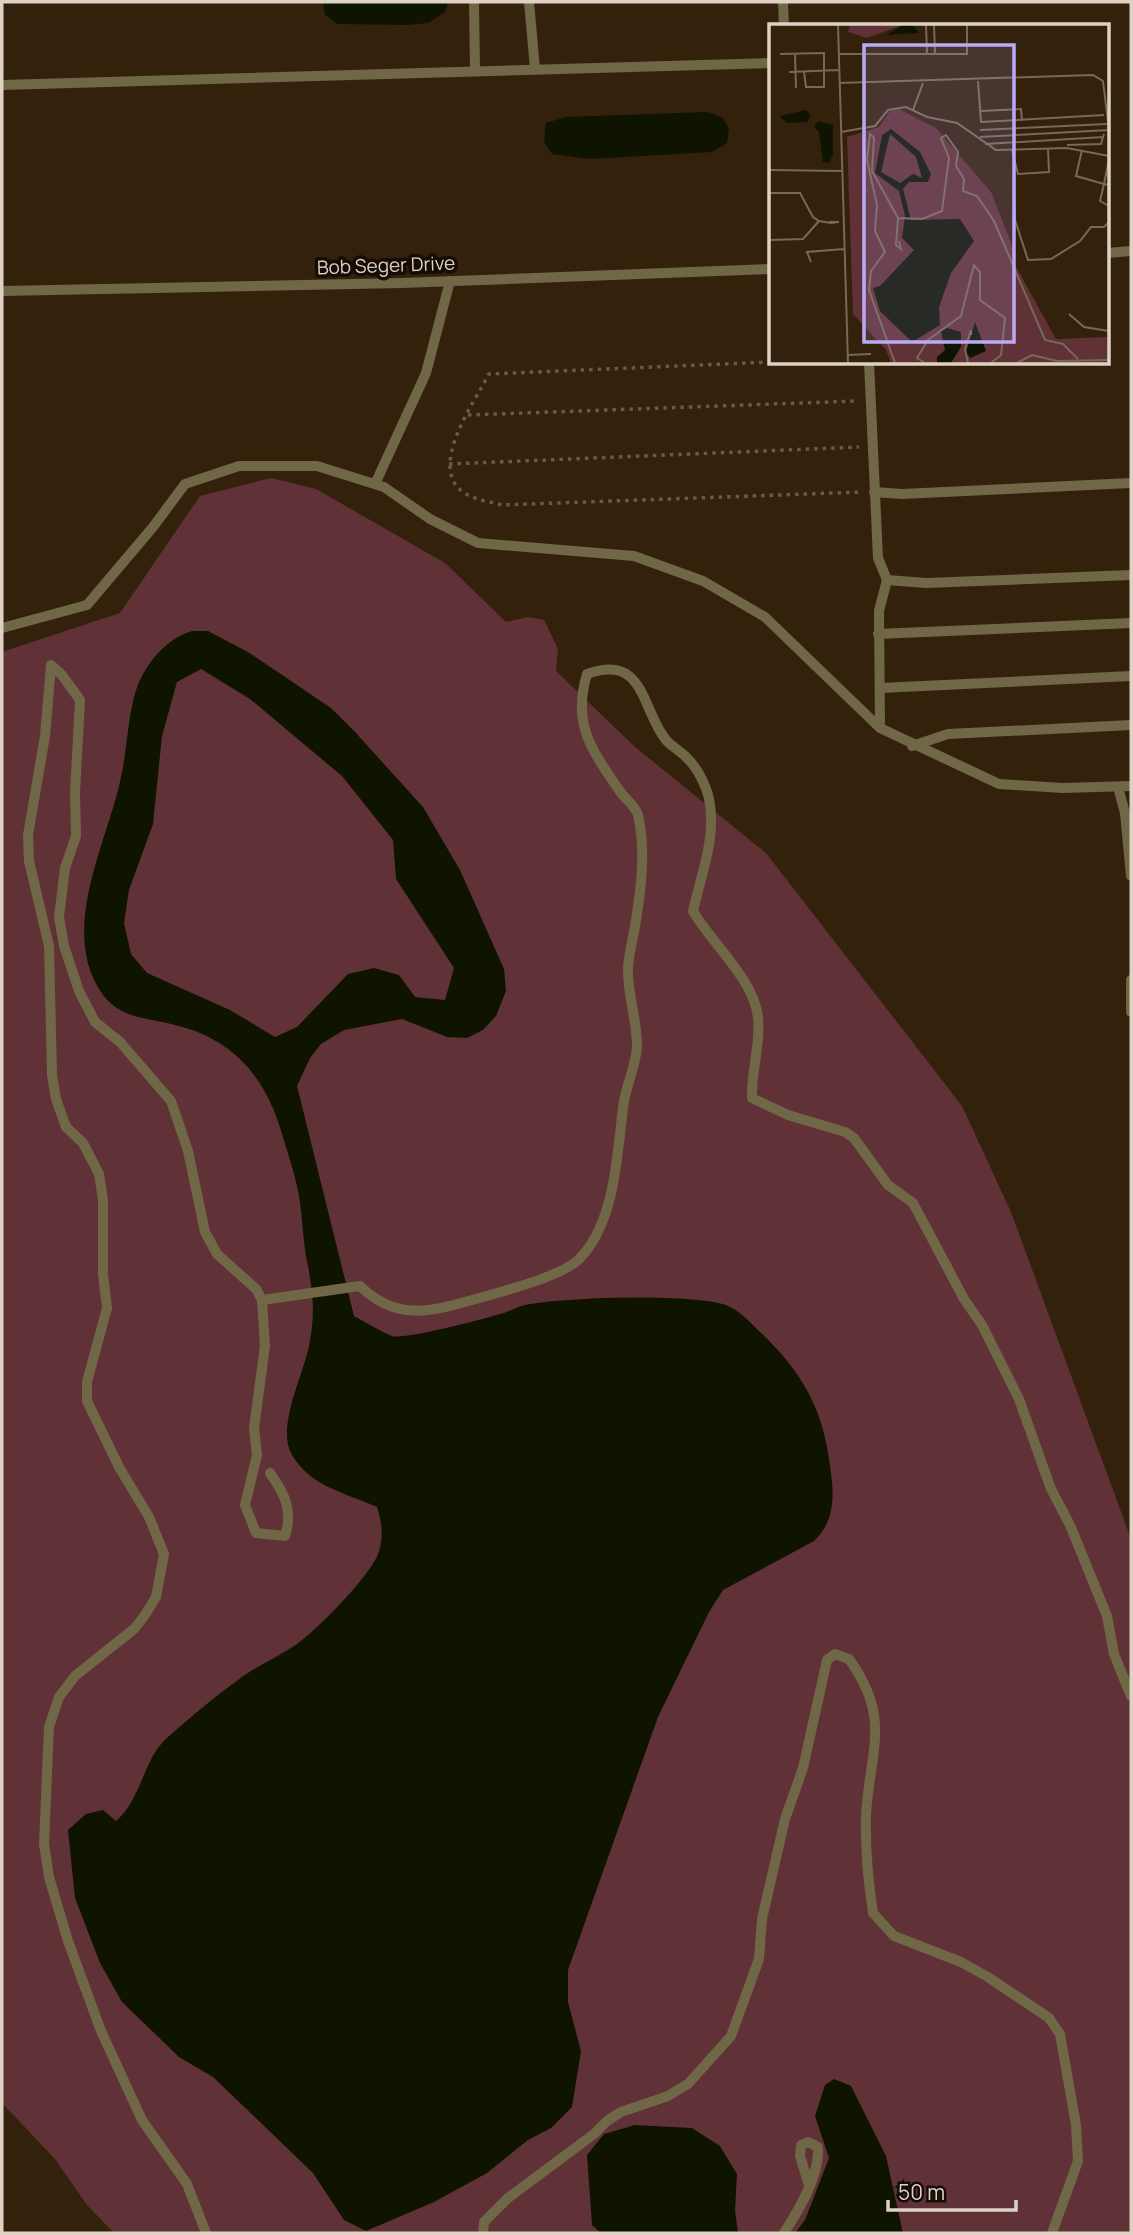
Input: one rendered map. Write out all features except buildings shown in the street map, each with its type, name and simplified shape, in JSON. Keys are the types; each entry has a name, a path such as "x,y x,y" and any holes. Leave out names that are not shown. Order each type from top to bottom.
{"lane":[{"path":"474,2 475,71"},
{"path":"529,2 535,69"},
{"path":"783,2 784,24"},
{"path":"2,85 769,63"},
{"path":"1108,253 1131,251"},
{"name":"Bob Seger Drive","path":"2,291 450,281 769,269"},
{"path":"375,484 426,373 450,281"},
{"path":"869,364 878,558 887,580 879,611 880,728"},
{"path":"2,628 87,605 153,527 184,484 239,466 317,466 384,487 430,519 478,543 634,556 703,581 765,617 880,728 912,746 999,784 1131,786"},
{"path":"874,492 902,494 1131,483"},
{"path":"887,580 926,583 1131,575"},
{"path":"878,634 1131,623"},
{"path":"206,2233 187,2184 142,2120 101,2031 68,1941 49,1877 44,1844 49,1727 59,1697 75,1676 134,1629 145,1615 156,1597 164,1554 149,1517 119,1467 87,1401 87,1382 107,1308 103,1274 103,1200 99,1174 83,1143 66,1127 56,1098 52,1075 54,1046 49,946 29,848 31,810 45,736 51,665 80,700 75,792 76,835 65,868 59,917 64,946 79,991 95,1022 120,1042 171,1101 188,1151 205,1232 217,1254 256,1289 262,1300 265,1346 254,1428 257,1455 245,1505 256,1533 285,1536 291,1517 282,1490 270,1473"},
{"path":"262,1300 356,1287 377,1302 417,1312 458,1305 575,1263 589,1247 602,1223 611,1195 613,1168 621,1149 623,1107 635,1067 635,1018 628,965 641,889 641,848 638,812 621,793 590,746 582,723 580,698 587,674 599,670 624,672 642,689 666,740 688,758 709,800 708,853 693,911 738,973 757,1009 759,1039 752,1079 752,1098 788,1115 845,1132 854,1138 888,1185 913,1203 964,1299 982,1325 1019,1399 1051,1489 1070,1525 1107,1616 1114,1654 1131,1696"},
{"path":"880,688 1131,676"},
{"path":"912,746 948,734 1131,725"},
{"path":"1118,787 1125,813 1131,876"},
{"path":"1131,980 1131,1012"},
{"path":"483,2233 484,2222 508,2198 621,2112 668,2096 688,2084 731,2036 759,1959 762,1919 785,1819 803,1768 827,1660 835,1654 849,1659 875,1709 877,1733 869,1782 866,1852 873,1913 877,1921 894,1936 961,1962 988,1977 1049,2018 1060,2034 1079,2144 1075,2172 1064,2194 1052,2233"},
{"path":"784,2233 802,2202 808,2182"}],"path":[{"path":"769,362 489,374 448,455 449,475 464,494 502,505 874,492"},
{"path":"468,415 871,400"},
{"path":"449,464 872,446"}],"shaded area":[{"path":"323,2 448,2 445,12 428,23 408,25 337,24 325,15"},
{"path":"708,112 723,118 729,129 727,143 712,152 589,159 552,154 544,142 546,123 566,117"},
{"path":"271,478 316,489 445,563 506,622 528,617 544,620 558,649 556,671 635,747 766,853 962,1106 1011,1212 1131,1539 1131,2233 114,2233 87,2205 55,2159 2,2103 2,652 120,613 200,496"},
{"path":"208,631 248,652 331,708 355,732 423,807 460,870 504,969 506,991 496,1016 483,1030 467,1038 447,1037 402,1019 344,1030 321,1044 310,1058 297,1086 354,1316 387,1334 399,1336 444,1328 543,1302 596,1298 657,1298 709,1301 726,1305 744,1316 772,1343 803,1383 818,1413 831,1472 831,1509 823,1531 814,1541 723,1590 709,1612 658,1717 568,1970 568,2002 581,2051 572,2107 551,2128 528,2140 487,2173 434,2202 366,2231 344,2220 313,2173 213,2077 179,2057 122,2002 100,1963 75,1898 68,1830 86,1814 103,1810 116,1821 132,1802 153,1756 168,1737 252,1670 297,1644 317,1627 373,1564 382,1536 377,1507 330,1488 309,1475 292,1455 288,1443 289,1414 310,1340 313,1303 297,1186 267,1095 245,1064 214,1040 196,1031 118,1009 103,995 90,970 85,943 85,915 97,858 121,777 137,686 162,649 184,634","holes":["201,669 250,699 342,776 393,840 396,879 454,968 445,1000 415,997 399,975 374,968 348,974 297,1027 275,1037 230,1010 147,973 131,954 124,923 129,890 153,824 162,736 177,682"]},
{"path":"834,2079 851,2086 886,2156 903,2233 795,2233 805,2220 829,2158 815,2116 825,2085"},
{"path":"635,2125 692,2128 720,2146 737,2174 735,2211 738,2233 601,2233 592,2225 587,2155 604,2134"}]}
